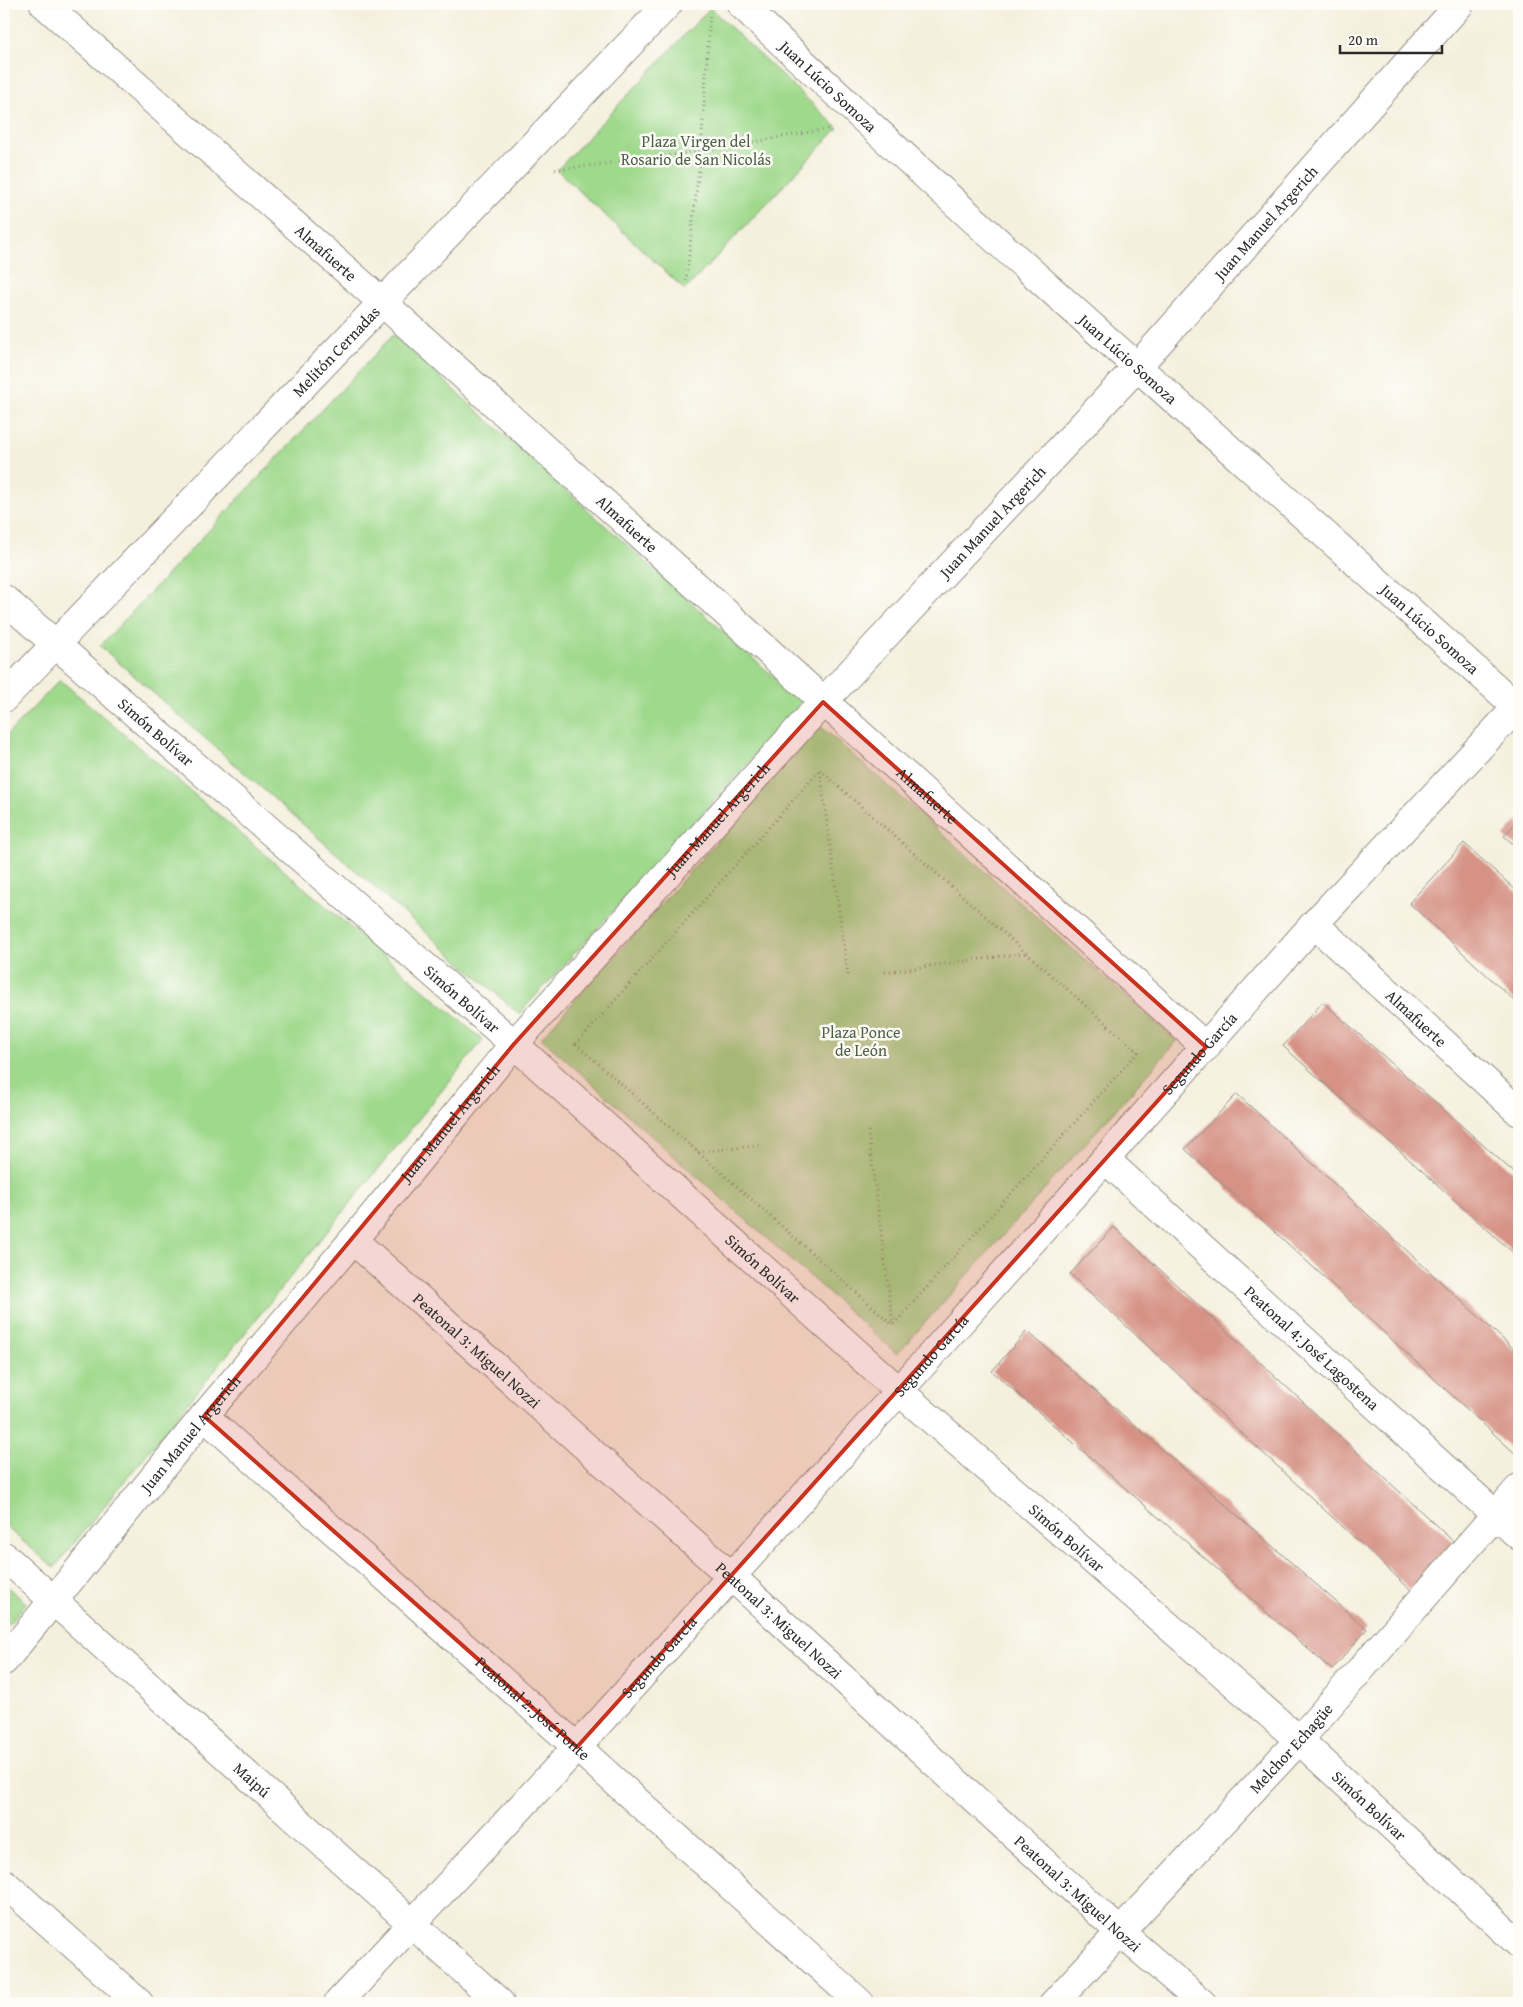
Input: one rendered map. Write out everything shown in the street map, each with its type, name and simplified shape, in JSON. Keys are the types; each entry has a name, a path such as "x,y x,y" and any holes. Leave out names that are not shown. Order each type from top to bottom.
{"street":[{"name":"Almafuerte","path":"44,4 381,301 1206,1047"},
{"name":"Melitón Cernadas","path":"4,698 381,301 668,4"},
{"name":"Juan Lúcio Somoza","path":"741,4 854,110 1137,367 1518,707"},
{"name":"Juan Manuel Argerich","path":"4,1661 204,1416 353,1240 514,1044 823,702 1137,367 1460,4"},
{"name":"Simón Bolívar","path":"4,599 514,1044 899,1391 1299,1740 1519,1944"},
{"name":"Segundo García","path":"338,2003 578,1746 899,1391 1314,924 1518,707"},
{"name":"Almafuerte","path":"1314,924 1519,1112"},
{"name":"Peatonal 4: José Lagostena","path":"1105,1159 1519,1536"},
{"name":"Peatonal 3: Miguel Nozzi","path":"353,1240 731,1576 1120,1932 1202,2003"},
{"name":"Peatonal 2: José Ponte","path":"204,1416 578,1746 860,2003"},
{"name":"Melchor Echagüe","path":"1054,2003 1299,1740 1519,1488"},
{"name":"Maipú","path":"4,1556 500,2003"},
{"path":"4,1883 139,2003"}],"path":[{"path":"686,281 701,151 710,8"},
{"path":"530,147 557,170 701,151 838,128 854,110"},
{"path":"820,770 1138,1052 893,1325"},
{"path":"820,770 848,976"},
{"path":"820,770 576,1044 893,1325"},
{"path":"885,972 1027,952"},
{"path":"868,1131 893,1325"},
{"path":"698,1152 762,1145"}],"highlighted area":[{"path":"823,702 1206,1047 577,1747 204,1416 514,1044"}],"green space":[{"name":"Plaza Virgen del Rosario de San Nicolás","path":"710,8 838,128 685,290 557,170"},
{"path":"393,335 803,703 519,1014 100,646"},
{"path":"60,680 483,1040 54,1568 4,1525 4,738"},
{"name":"Plaza Ponce de León","path":"820,726 1177,1041 897,1354 541,1038"},
{"path":"4,1584 26,1603 4,1630"}],"building":[{"path":"1519,819 1519,849 1504,836"},
{"path":"1464,843 1519,893 1519,1005 1409,903"},
{"path":"1323,1002 1519,1177 1519,1258 1283,1046"},
{"path":"1237,1094 1519,1354 1519,1457 1185,1149"},
{"path":"1114,1227 1455,1543 1411,1590 1070,1274"},
{"path":"1027,1331 1367,1629 1332,1670 992,1371"}]}
